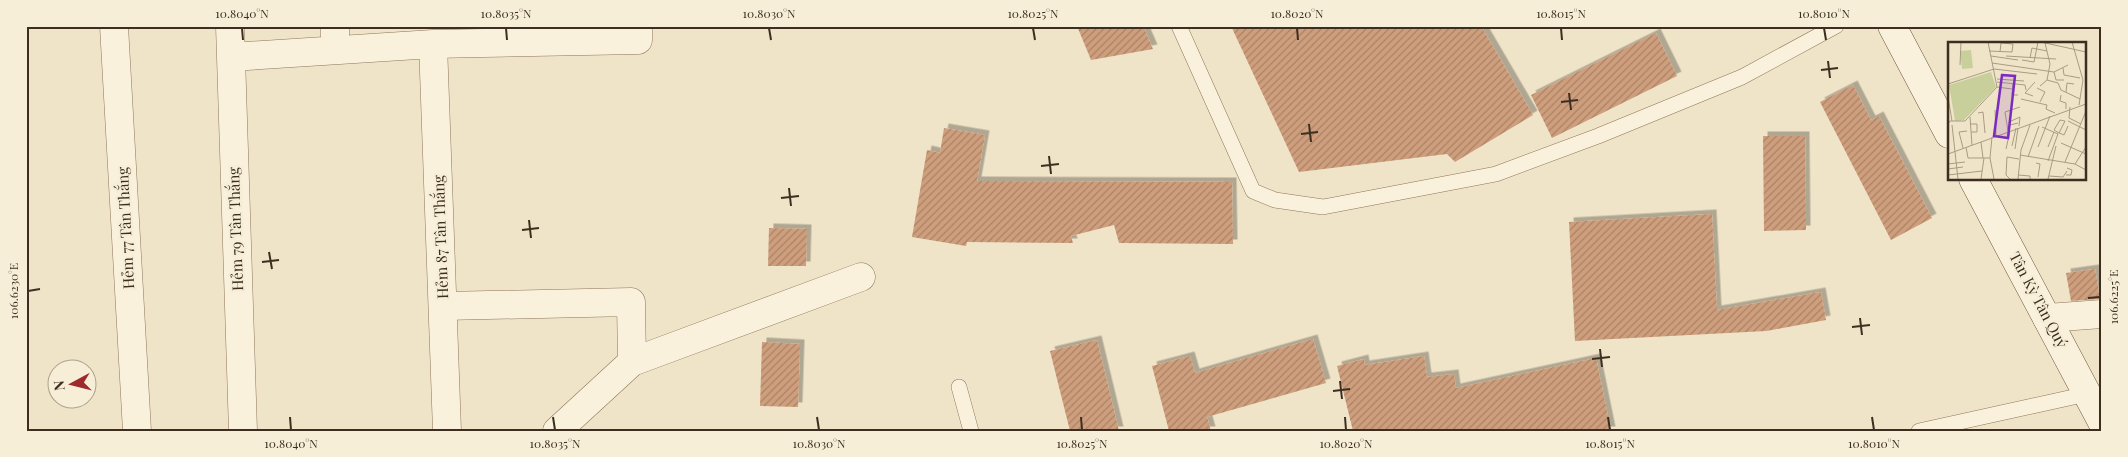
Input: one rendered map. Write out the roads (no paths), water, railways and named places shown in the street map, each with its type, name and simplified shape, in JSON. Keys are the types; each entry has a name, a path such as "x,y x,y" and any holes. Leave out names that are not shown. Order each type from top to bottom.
{"street":[{"name":"Hẻm 77 Tân Thắng","path":"114,26 137,431"},
{"name":"Hẻm 79 Tân Thắng","path":"230,26 243,431"},
{"path":"231,56 335,38 433,44 519,34 638,40 638,26"},
{"path":"1892,26 1948,132"},
{"name":"Hẻm 87 Tân Thắng","path":"433,44 444,306 447,431"},
{"name":"Tân Kỳ Tân Quý","path":"1974,180 2102,422"},
{"path":"557,431 632,362 861,277"},
{"path":"444,306 631,302 632,362"},
{"path":"2047,318 2102,314"}],"lane":[{"path":"1179,26 1253,191 1275,200 1323,207 1496,174 1598,136 1742,77 1836,26"},
{"path":"959,387 970,431"},
{"path":"1919,431 2087,394"}]}
